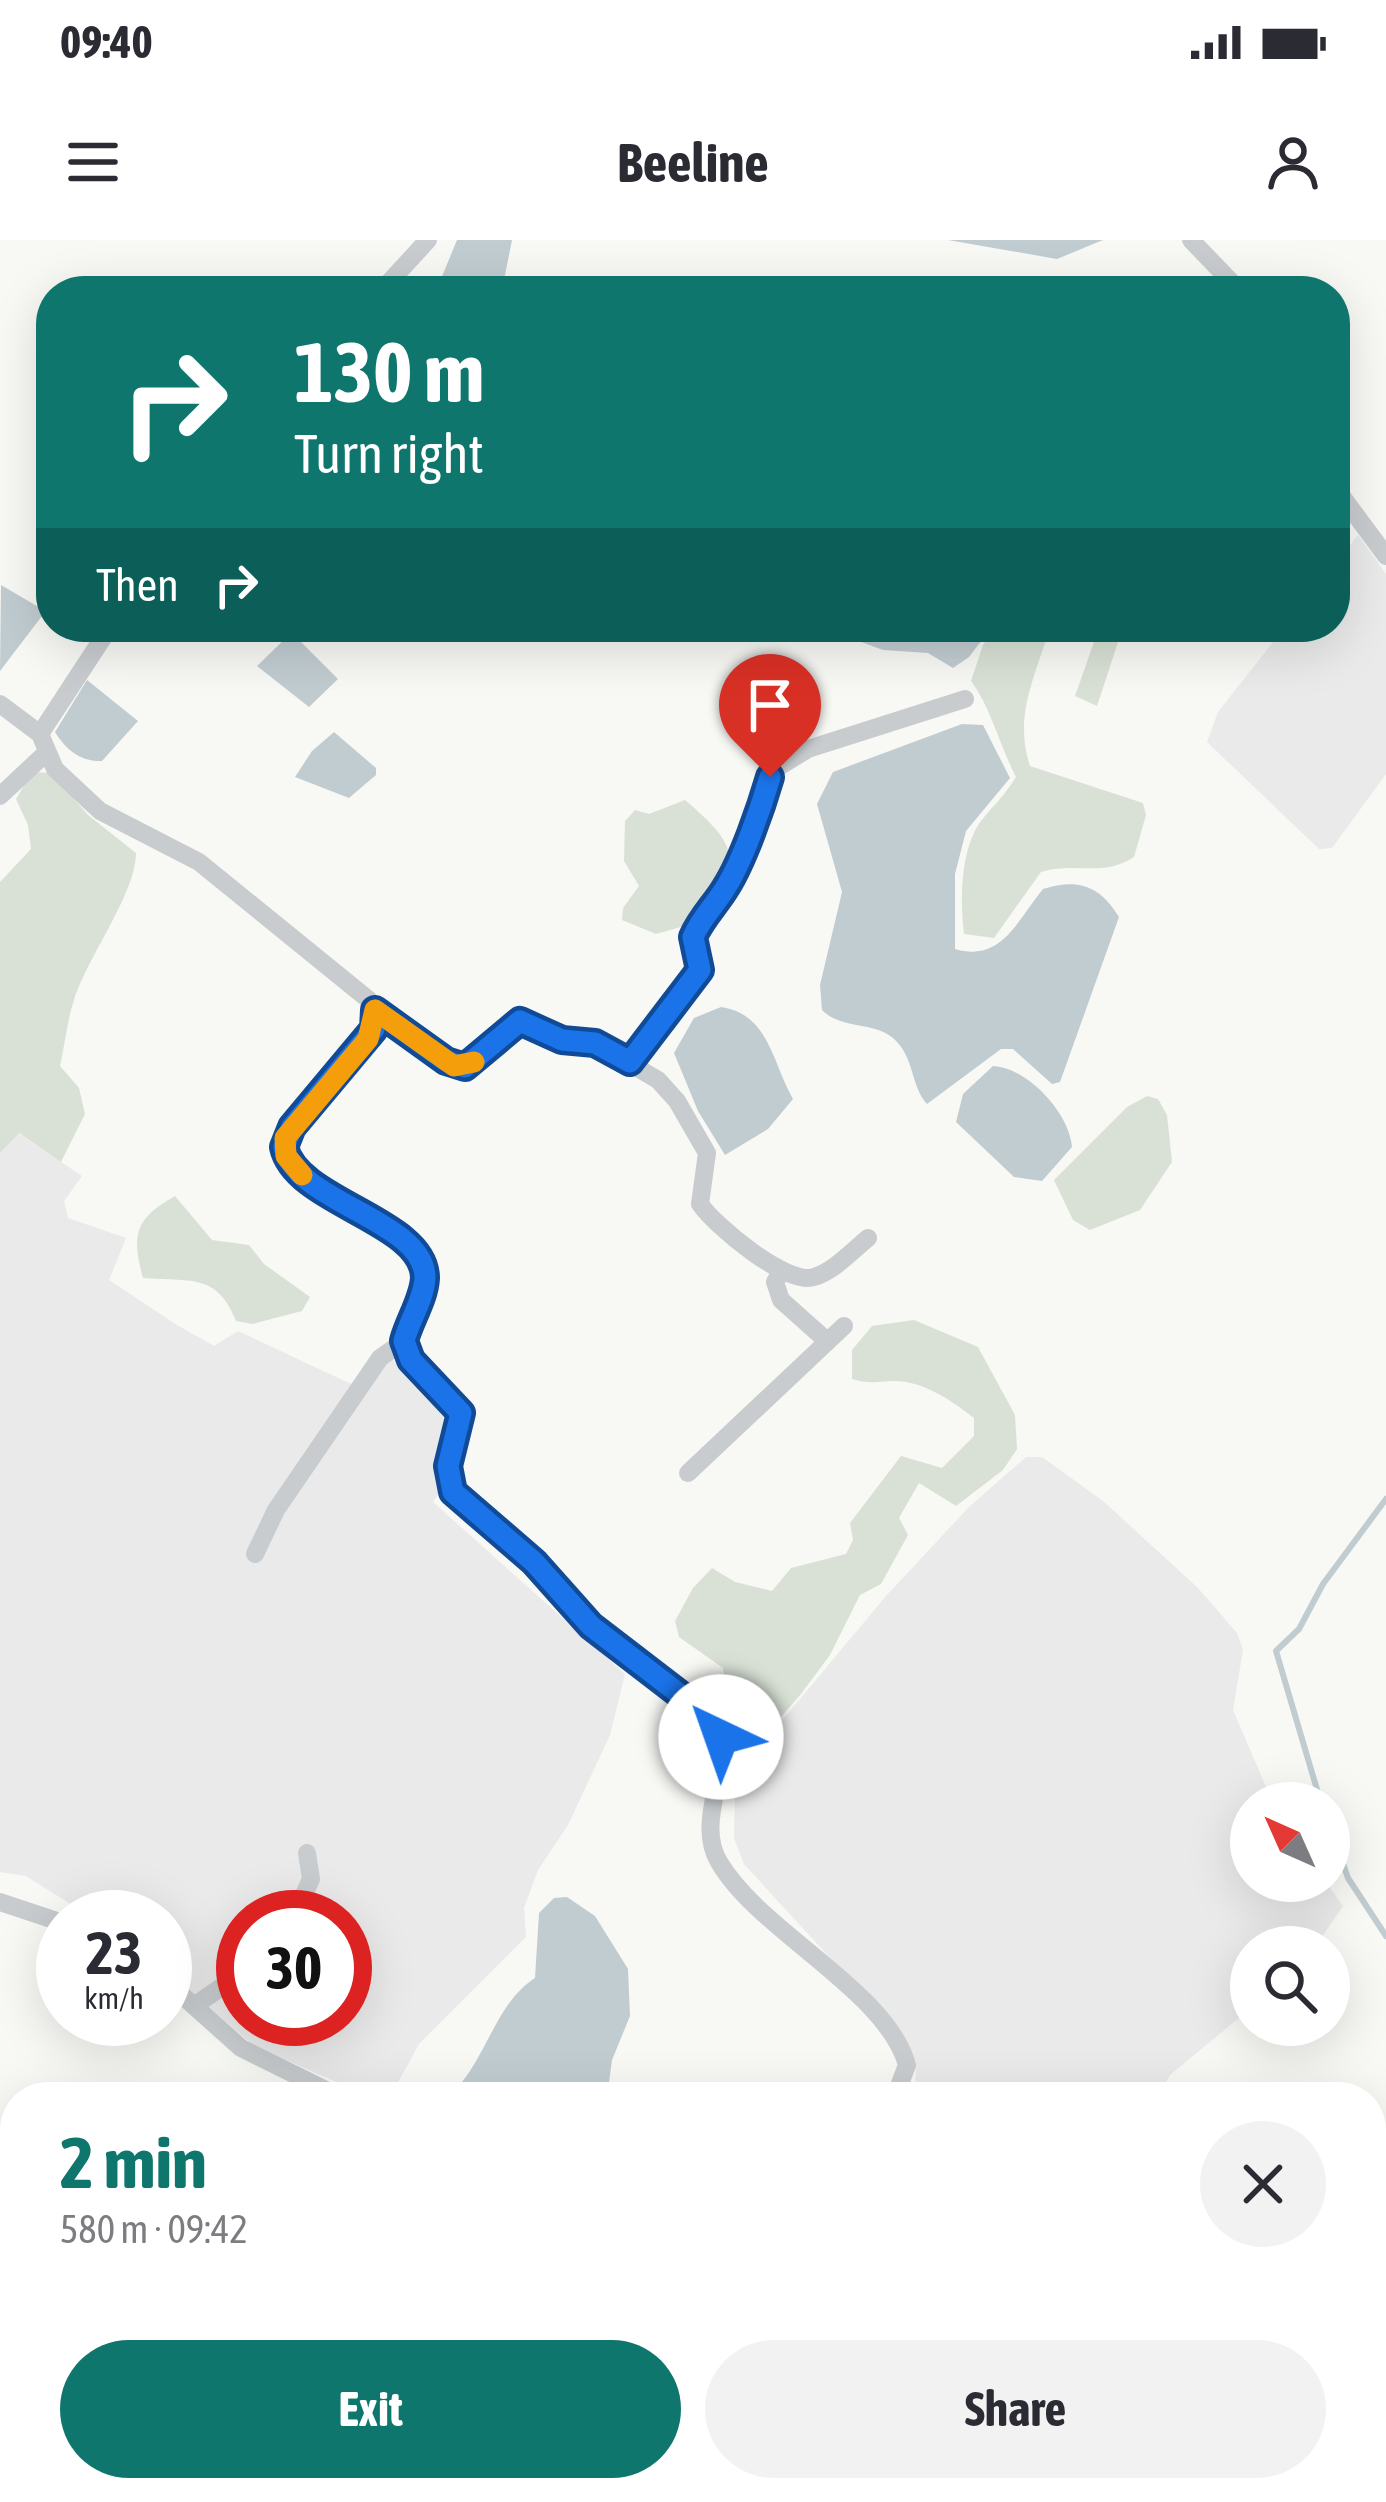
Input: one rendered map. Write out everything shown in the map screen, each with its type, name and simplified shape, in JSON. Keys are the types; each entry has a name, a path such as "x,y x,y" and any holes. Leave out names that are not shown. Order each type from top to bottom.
{"street":[{"path":"395,276 428,240"},
{"path":"1191,240 1226,276"},
{"path":"1350,507 1386,556"},
{"path":"0,796 44,743 101,642"},
{"path":"630,1062 700,970 693,937 735,869 775,769 808,749 965,699"},
{"path":"0,704 44,743 76,793 100,812 179,849 231,884 347,980 375,1010 454,1066 472,1064 520,1021 562,1040 595,1043 658,1080 693,1126 708,1167 700,1204 713,1223 794,1278 812,1278 868,1238"},
{"path":"255,1554 276,1510 380,1358 404,1341 425,1282 422,1262 405,1242 300,1173 284,1147 292,1127 374,1029 375,1010"},
{"path":"782,1270 775,1282 781,1300 827,1340"},
{"path":"688,1473 844,1325"},
{"path":"404,1341 411,1360 461,1413 448,1466 453,1492 534,1562 591,1626 719,1729 710,1826 717,1859 761,1911 828,1969 893,2037 907,2065 901,2082"},
{"path":"306,1890 311,1879 307,1853"},
{"path":"0,1902 36,1915"},
{"path":"216,1991 194,2006 261,2061 307,2082"}],"shaded area":[{"path":"457,240 512,240 504,276 442,276"},
{"path":"948,240 1103,240 1057,259"},
{"path":"1358,535 1386,574 1386,774 1332,848 1319,849 1207,742 1218,712 1273,642 1350,642 1350,545"},
{"path":"1,585 36,605 36,624 0,671"},
{"path":"282,642 301,642 338,679 309,707 257,666"},
{"path":"861,642 980,642 953,668 928,653 883,650"},
{"path":"1045,642 1025,713 1030,766 1143,803 1146,815 1134,857 1111,867 1041,872 994,938 964,934 962,892 974,833 1016,777 971,681 983,645"},
{"path":"1094,642 1118,642 1097,706 1075,696"},
{"path":"87,680 138,721 102,761 75,754 55,732"},
{"path":"962,724 983,725 1010,778 966,831 955,874 955,949 971,952 997,944 1043,889 1055,886 1077,885 1096,891 1119,917 1060,1082 1052,1084 1013,1049 1001,1049 927,1104 893,1038 822,1010 820,985 842,892 817,804 833,772"},
{"path":"334,732 376,768 376,775 349,798 295,777 312,751"},
{"path":"32,772 52,773 88,815 136,853 128,887 70,1016 60,1066 79,1088 85,1114 61,1162 19,1133 0,1153 0,882 31,849 28,825 16,799"},
{"path":"685,800 720,834 729,861 716,889 684,926 656,934 622,920 623,908 639,886 624,861 625,821 635,810 649,814"},
{"path":"721,1007 737,1011 759,1029 793,1099 768,1129 725,1155 698,1111 674,1053 694,1018"},
{"path":"993,1066 1032,1083 1064,1121 1072,1147 1042,1181 1014,1177 956,1122 963,1094"},
{"path":"1147,1096 1158,1099 1167,1115 1172,1162 1140,1210 1090,1230 1073,1220 1054,1180 1127,1107"},
{"path":"18,1133 82,1176 64,1201 68,1218 126,1238 109,1280 177,1325 214,1346 238,1331 351,1384 380,1350 452,1405 443,1487 433,1502 625,1674 610,1735 568,1825 538,1870 524,1908 526,1937 419,2044 398,2082 336,2082 255,2046 372,2046 372,1890 216,1890 216,2013 192,1993 192,1890 48,1890 26,1876 0,1872 0,1153"},
{"path":"175,1196 212,1240 249,1245 264,1264 310,1297 302,1311 252,1324 236,1321 220,1294 210,1287 188,1280 143,1278 137,1250 139,1229 151,1212"},
{"path":"914,1320 978,1347 1015,1415 1017,1449 1003,1470 956,1506 919,1483 899,1518 908,1535 881,1584 860,1595 830,1655 801,1694 766,1734 745,1740 733,1732 723,1668 679,1637 675,1621 693,1588 712,1568 735,1582 772,1591 791,1568 846,1554 853,1540 850,1523 901,1456 942,1468 974,1436 974,1418 936,1392 903,1382 852,1379 852,1350 872,1326"},
{"path":"1026,1457 1042,1457 1103,1501 1197,1587 1237,1633 1243,1650 1233,1710 1264,1782 1230,1782 1230,1902 1340,1902 1343,1906 1329,1926 1230,1926 1230,2025 1166,2082 915,2082 916,2062 898,2032 744,1864 734,1838 735,1796 770,1735 886,1596 969,1507"},
{"path":"567,1897 595,1916 628,1969 630,2016 612,2060 609,2082 462,2082 509,2003 535,1978 539,1913 554,1898"}],"waterway":[{"path":"1315,1782 1276,1651 1299,1629 1323,1584 1386,1499"},
{"path":"1350,1881 1386,1936"}],"slow traffic":[{"path":"302,1175 286,1156 285,1138 368,1039 375,1010 454,1066 474,1062"}],"route":[{"path":"721,1737 712,1719 591,1626 534,1562 453,1492 447,1475 461,1413 458,1404 411,1360 404,1341 425,1282 422,1262 405,1242 300,1173 284,1147 292,1127 374,1029 375,1010 454,1066 472,1064 504,1030 520,1021 562,1040 595,1043 630,1062 700,970 693,937 735,869 749,827 764,806 770,777"}]}
